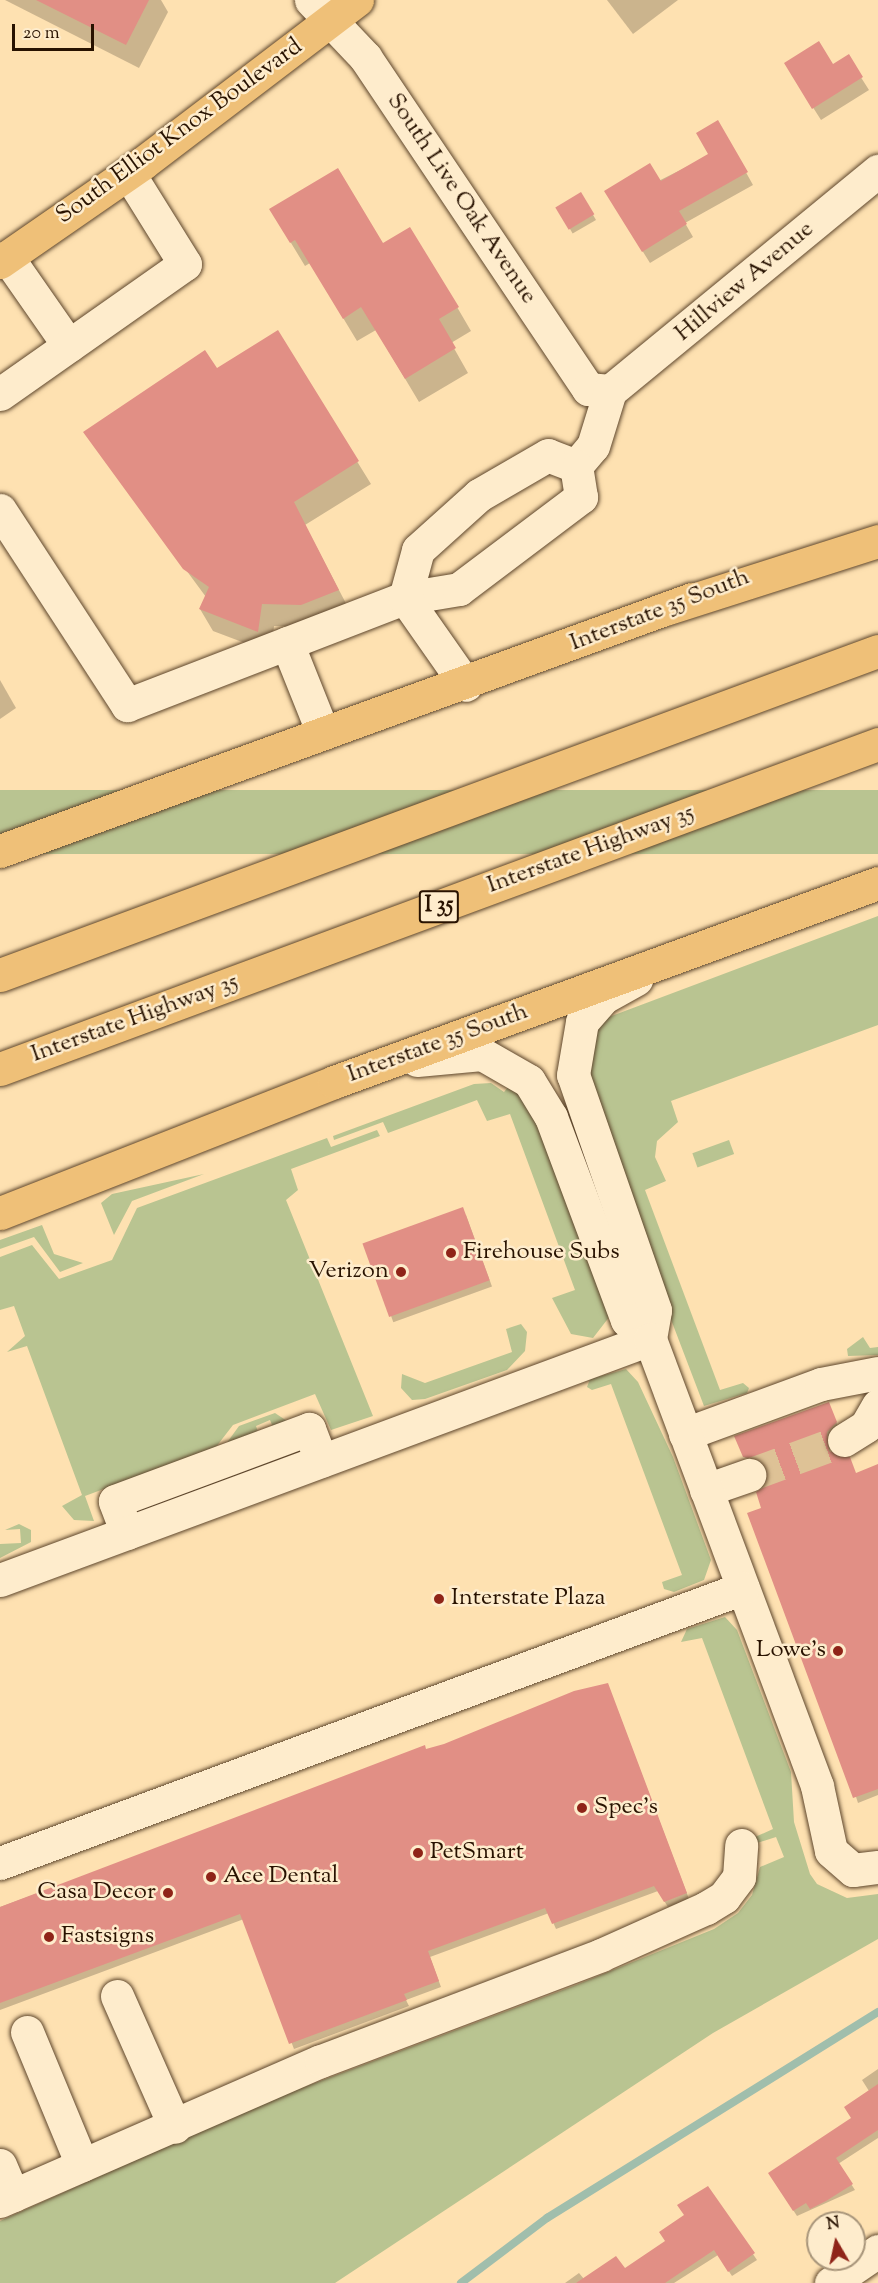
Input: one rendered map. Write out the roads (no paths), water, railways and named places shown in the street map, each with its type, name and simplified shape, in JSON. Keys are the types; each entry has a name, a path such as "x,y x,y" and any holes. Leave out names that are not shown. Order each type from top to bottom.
{"main road":[{"name":"South Elliot Knox Boulevard","path":"3,259 129,174 321,11 357,0"},
{"name":"Interstate 35 South","path":"0,851 323,733 466,685 878,527"},
{"path":"665,609 878,542"},
{"path":"0,975 878,651"},
{"name":"Interstate Highway 35","path":"0,1069 878,744"},
{"name":"Interstate 35 South","path":"0,1213 334,1082 878,883"}],"street":[{"name":"South Live Oak Avenue","path":"321,11 365,57 588,389 610,391"},
{"name":"Hillview Avenue","path":"610,391 878,171"},
{"path":"0,394 185,264 129,174"},
{"path":"3,259 69,346"},
{"path":"0,510 127,705 405,597 459,589 525,544 581,497 576,466 593,446 610,391"},
{"path":"405,597 418,550 479,495 548,455 576,466"},
{"path":"405,597 466,685"},
{"path":"287,644 323,733"},
{"path":"681,956 595,1005 582,1022 573,1050 576,1093 655,1310 650,1339 817,1786 831,1851 853,1870 878,1867"},
{"path":"334,1082 466,1053 494,1058 524,1076 551,1117 627,1320 650,1339"},
{"path":"0,1580 650,1339"},
{"path":"685,1434 821,1384 878,1373"},
{"path":"844,1440 866,1425 878,1405"},
{"path":"706,1490 749,1475"},
{"path":"0,1863 742,1588"},
{"path":"0,2165 6,2198 175,2127 321,2061 602,1955 714,1904 739,1877 741,1845"},
{"path":"117,1996 175,2127"},
{"path":"27,2032 81,2165"},
{"path":"831,2283 878,2251"}],"waterway":[{"path":"461,2283 547,2218 878,2012"}],"tunnel":[{"path":"749,1475 844,1440"}],"place":[{"name":"Firehouse Subs","path":"451,1253"},
{"name":"Verizon","path":"401,1272"},
{"name":"Interstate Plaza","path":"439,1599"},
{"name":"Lowe's","path":"838,1651"},
{"name":"Spec's","path":"582,1808"},
{"name":"PetSmart","path":"418,1853"},
{"name":"Ace Dental","path":"211,1877"},
{"name":"Casa Decor","path":"168,1893"},
{"name":"Fastsigns","path":"49,1937"}]}
